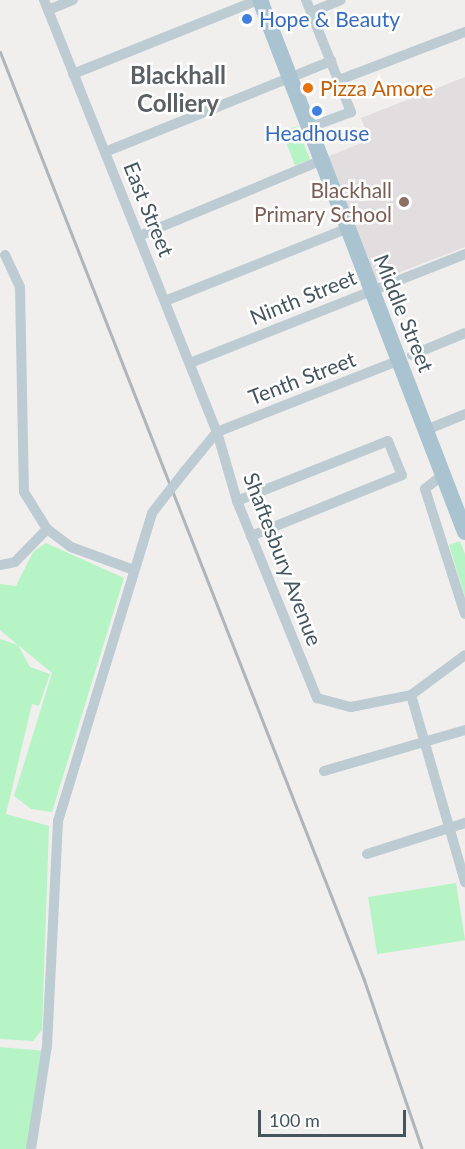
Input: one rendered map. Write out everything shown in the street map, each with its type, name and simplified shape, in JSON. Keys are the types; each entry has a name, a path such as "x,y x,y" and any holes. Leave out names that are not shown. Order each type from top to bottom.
{"main road":[{"name":"Middle Street","path":"259,0 294,76 320,162 371,291 406,358 426,430 465,532"}],"street":[{"path":"46,5 73,0"},
{"path":"73,74 259,0"},
{"path":"306,0 351,112 308,128"},
{"path":"311,12 341,0"},
{"name":"East Street","path":"46,5 217,432"},
{"path":"339,80 465,32"},
{"path":"105,152 331,62"},
{"path":"139,236 320,162"},
{"path":"165,301 346,229"},
{"name":"Ninth Street","path":"190,363 465,254"},
{"path":"5,255 20,287 24,492 47,529 71,547 134,570"},
{"name":"Tenth Street","path":"217,432 465,333"},
{"path":"426,430 465,414"},
{"path":"31,1149 47,1046 58,821 152,513 217,432"},
{"name":"Shaftesbury Avenue","path":"217,432 237,501 317,698 351,707 411,695"},
{"path":"237,501 388,441 399,467 402,475 251,536"},
{"path":"444,474 425,489 465,614"},
{"path":"0,565 15,562 47,529"},
{"path":"465,655 411,695 448,830 465,882"},
{"path":"324,771 465,730"},
{"path":"367,854 465,824"}],"shaded area":[{"name":"Blackhall Primary School","path":"465,77 465,247 375,282 326,157 369,140 361,118"}],"green space":[{"path":"297,126 310,160 295,165 282,132"},
{"path":"460,541 465,554 465,597 449,545"},
{"path":"46,543 124,578 52,812 31,809 14,796 52,673 0,630 0,584 16,586 33,552"},
{"path":"0,639 18,645 30,667 50,674 39,706 32,704 6,814 49,826 42,1030 33,1041 0,1039"},
{"path":"456,883 465,940 377,954 368,897"},
{"path":"0,1047 46,1051 31,1149 0,1149"}],"railway":[{"path":"0,52 364,980 422,1149"}],"place":[{"name":"Hope & Beauty","path":"247,19"},
{"name":"Pizza Amore","path":"308,88"},
{"name":"Headhouse","path":"317,111"},
{"name":"Blackhall Primary School","path":"404,202"}],"district":[{"name":"Blackhall Colliery","path":"178,89"}]}
